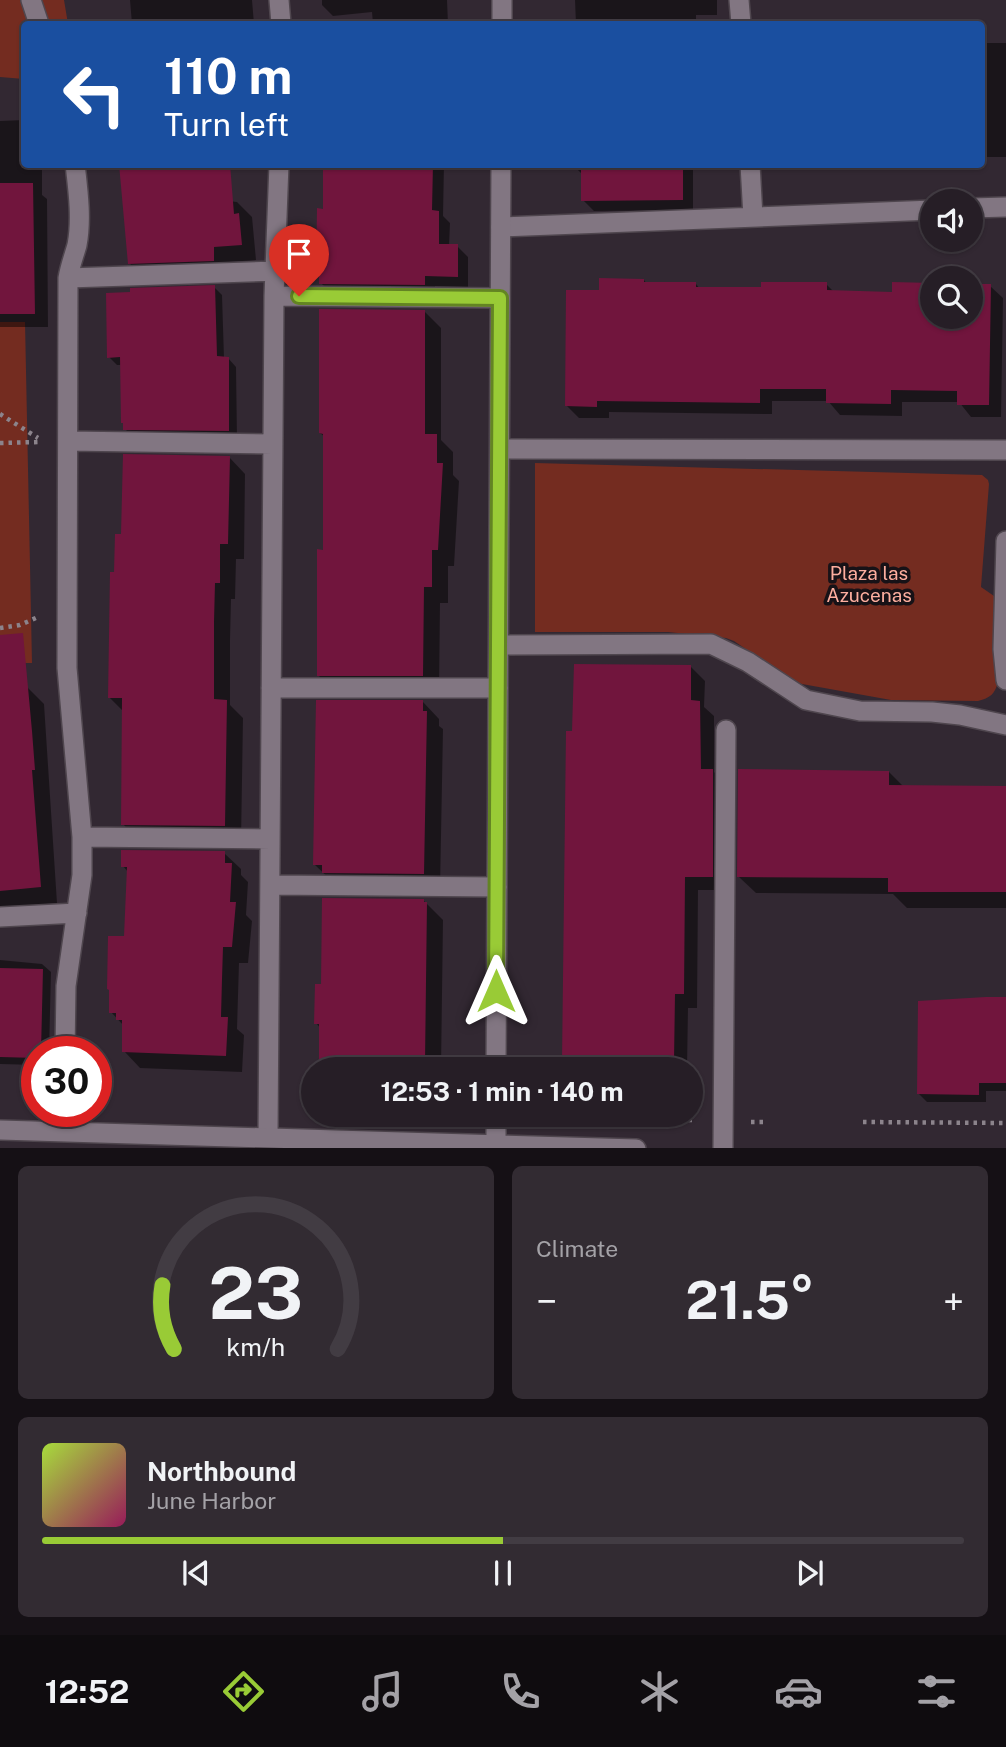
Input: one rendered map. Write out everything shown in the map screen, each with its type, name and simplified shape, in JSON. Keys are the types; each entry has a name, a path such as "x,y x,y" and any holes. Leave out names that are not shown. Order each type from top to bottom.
{"street":[{"path":"31,0 38,21"},
{"path":"279,0 281,21"},
{"path":"502,0 502,21"},
{"path":"739,0 741,21"},
{"path":"65,1036 66,986 82,875 82,837 67,668 68,278 77,245 75,168"},
{"path":"268,1138 274,296 279,168"},
{"path":"496,1057 501,168"},
{"path":"750,168 753,217"},
{"path":"983,208 1006,207"},
{"path":"501,227 920,211"},
{"path":"68,278 275,271"},
{"path":"274,296 500,298"},
{"path":"68,441 273,444"},
{"path":"500,449 1006,450"},
{"path":"1006,541 1003,649 1006,680"},
{"path":"499,645 711,644 748,662 806,700 860,711 932,712 1006,725"},
{"path":"271,688 498,688"},
{"path":"723,1148 726,730"},
{"path":"82,837 270,839"},
{"path":"270,886 497,887"},
{"path":"0,918 77,913"},
{"path":"63,1127 63,1131"},
{"path":"496,1127 496,1144"},
{"path":"0,1130 608,1148"}],"path":[{"path":"863,1122 1006,1123"}],"green space":[{"path":"0,0 64,0 68,21 21,21 21,79 0,77"},
{"path":"0,322 25,322 32,663 0,663"},
{"name":"Plaza las Azucenas","path":"535,463 982,475 989,484 981,587 994,596 998,682 995,690 989,697 978,701 891,700 791,680 726,638 668,632 535,632"}],"building":[{"path":"119,168 230,168 234,214 239,213 242,245 214,247 214,261 128,264"},
{"path":"323,168 433,168 432,210 439,211 439,244 458,244 458,277 425,276 425,285 319,284 319,274 316,274 317,208 323,209"},
{"path":"581,168 683,168 683,200 581,201"},
{"path":"0,183 33,183 35,314 0,314"},
{"path":"599,278 644,279 644,282 696,282 696,287 761,287 761,282 827,282 827,290 892,292 892,282 920,283 920,329 983,329 983,284 991,284 989,405 957,405 957,391 891,390 891,404 826,403 826,389 760,389 760,403 597,401 597,407 565,406 566,290 599,290"},
{"path":"215,285 217,356 229,357 229,431 123,430 120,357 107,358 106,293 130,292 130,288"},
{"path":"319,309 425,310 425,434 437,434 437,463 443,463 438,550 432,550 432,587 424,587 423,676 317,676 317,549 323,550"},
{"path":"123,454 230,456 228,544 220,544 220,583 215,583 214,622 214,699 227,700 225,826 121,825 122,698 108,698 110,572 114,572 115,534 121,534"},
{"path":"23,633 35,770 32,770 41,887 0,891 0,635"},
{"path":"574,664 691,665 691,700 700,701 701,769 713,769 713,877 685,877 684,994 675,994 674,1057 562,1057 566,731 572,731"},
{"path":"316,700 423,700 423,711 427,711 424,874 322,873 322,865 313,865"},
{"path":"738,769 889,771 889,785 1006,786 1006,892 888,892 888,878 737,877"},
{"path":"121,850 225,851 225,863 232,863 230,902 236,902 232,947 223,947 222,979 221,1017 228,1017 226,1056 122,1052 122,1020 116,1020 116,1013 109,1013 107,989 108,936 124,936 127,867 121,867"},
{"path":"322,898 424,899 424,902 427,902 425,1057 319,1057 319,1024 314,1024 315,984 321,984"},
{"path":"0,968 43,969 41,1036 21,1036 21,1058 0,1057"},
{"path":"1006,997 1006,1083 979,1083 979,1095 917,1094 918,1001"}],"route":[{"path":"299,296 500,298 496,991"}]}
